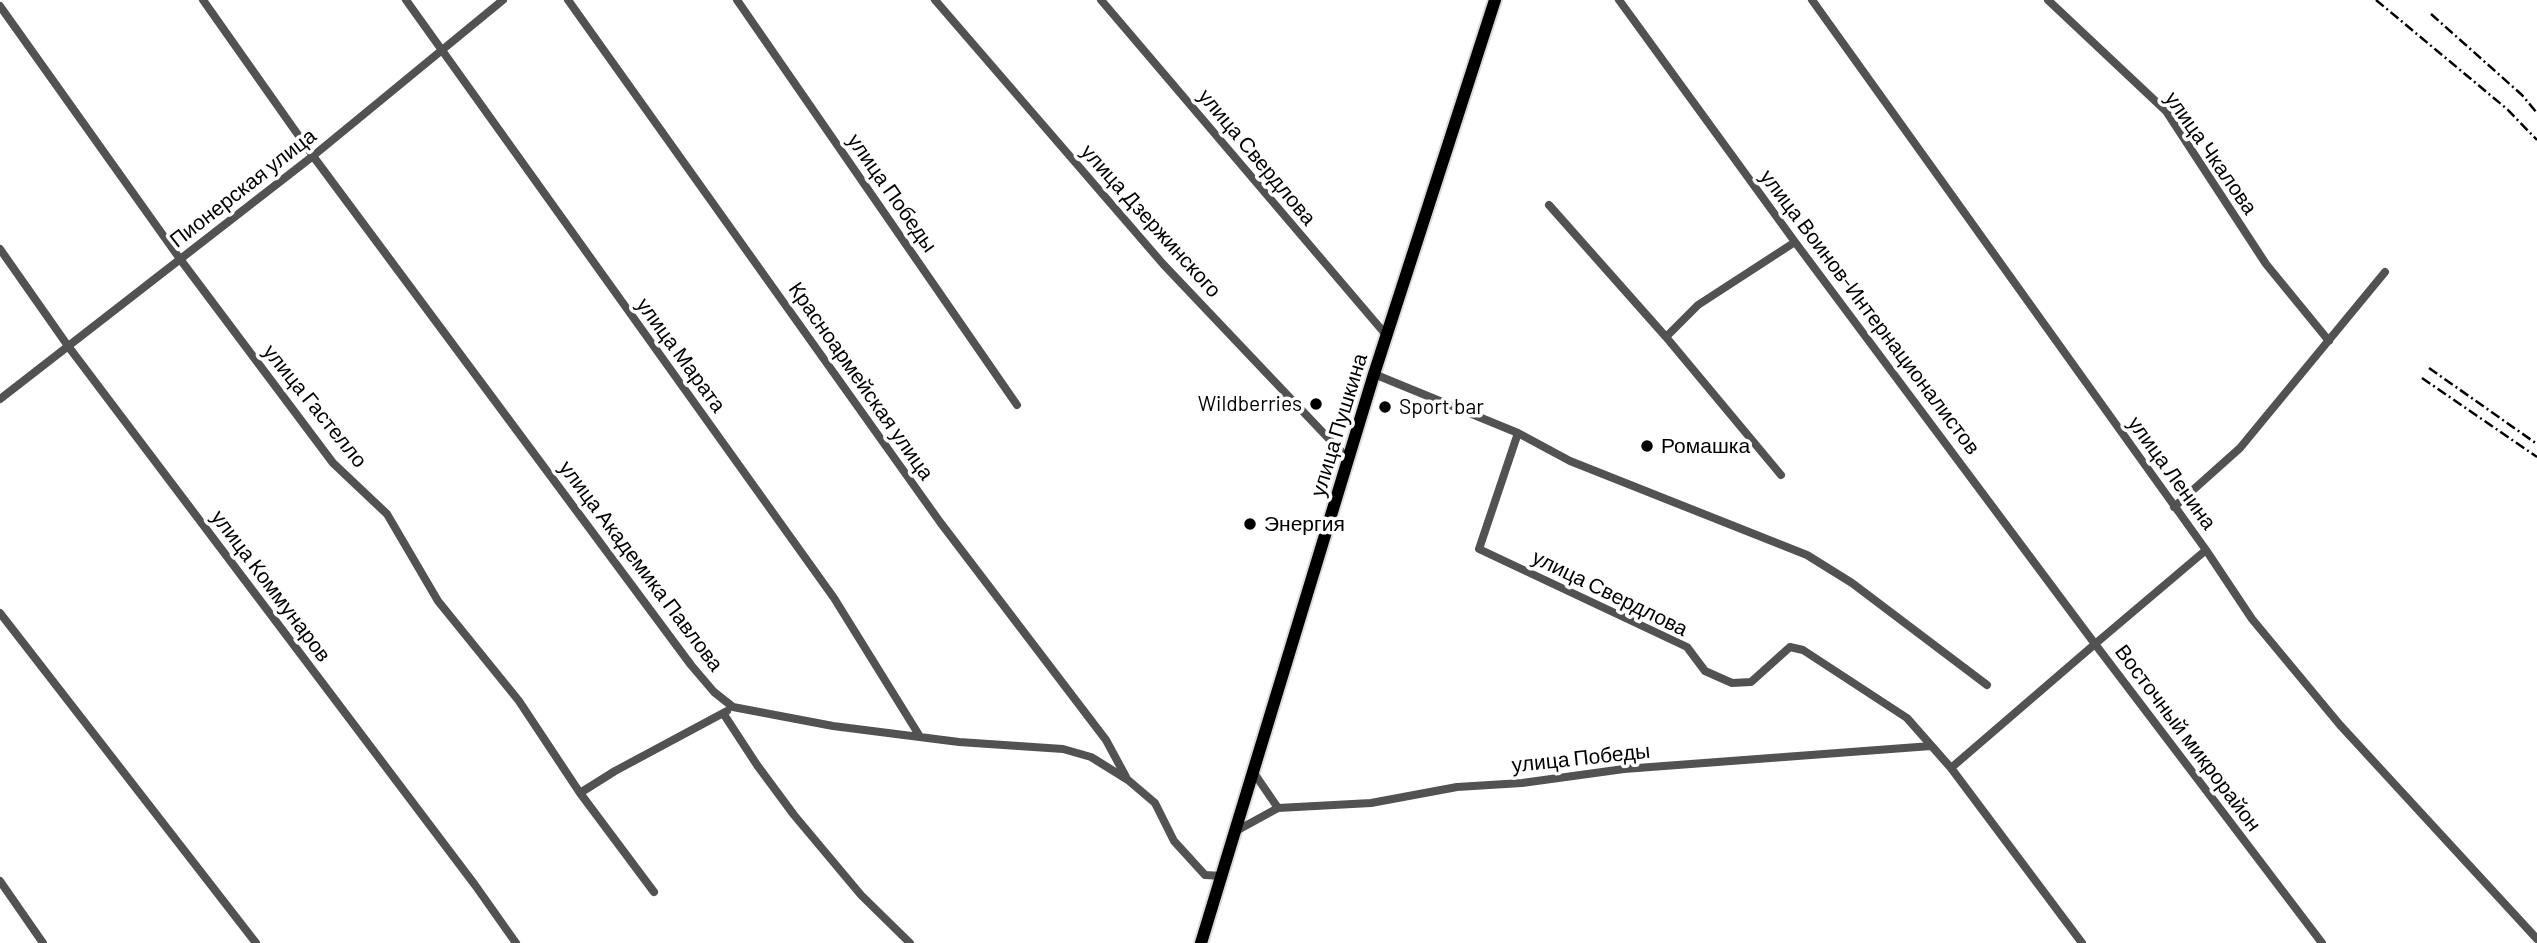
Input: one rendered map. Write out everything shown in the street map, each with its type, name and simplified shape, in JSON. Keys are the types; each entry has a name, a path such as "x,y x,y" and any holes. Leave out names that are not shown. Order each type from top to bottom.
{"main road":[{"name":"улица Пушкина","path":"1201,943 1374,374 1494,0"}],"street":[{"name":"улица Академика Павлова","path":"203,0 313,156 691,665 714,692 733,707"},
{"name":"улица Марата","path":"406,0 834,598 919,736"},
{"name":"Пионерская улица","path":"0,400 313,156 503,0"},
{"name":"Красноармейская улица","path":"568,0 940,522 1106,740 1128,780"},
{"name":"улица Победы","path":"737,0 1017,405"},
{"name":"улица Дзержинского","path":"934,0 1163,264 1349,460"},
{"name":"улица Свердлова","path":"1101,0 1387,336"},
{"name":"улица Воинов-Интернационалистов","path":"1619,0 2095,644"},
{"name":"улица Ленина","path":"1812,0 2206,550 2252,619 2340,725 2537,939"},
{"name":"улица Чкалова","path":"2048,0 2166,111 2266,264 2329,341"},
{"name":"улица Гастелло","path":"0,6 180,259 332,463 387,514 438,601 519,701 580,793 653,892"},
{"path":"1549,205 1666,337 1781,475"},
{"path":"1666,337 1698,305 1796,242"},
{"name":"улица Коммунаров","path":"0,249 68,346 467,873 516,943"},
{"path":"2174,507 2240,448 2385,272"},
{"path":"1374,374 1518,433 1570,461 1807,555 1852,583 1987,685"},
{"name":"улица Свердлова","path":"1518,433 1479,549 1687,647 1705,671 1732,683 1751,682 1790,647 1803,650 1907,718 1951,768"},
{"path":"2095,644 2206,550"},
{"path":"0,613 256,943"},
{"name":"Восточный микрорайон","path":"1951,768 2095,644 2322,943"},
{"path":"580,793 733,707 833,726 959,741 1063,749 1091,757 1128,780 1155,803 1174,841 1185,856 1205,875 1223,876"},
{"path":"723,713 794,816 862,895 910,943"},
{"name":"улица Победы","path":"1279,808 1371,803 1457,786 1522,783 1624,769 1931,746"},
{"path":"1951,768 2082,943"},
{"path":"1236,831 1279,808 1254,772"},
{"path":"0,881 43,943"}],"railway":[{"path":"2376,0 2507,109 2537,140"},
{"path":"2431,14 2522,95 2537,113"},
{"path":"2429,368 2537,444"},
{"path":"2422,378 2537,457"}],"place":[{"name":"Wildberries","path":"1316,404"},
{"name":"Sport bar","path":"1385,407"},
{"name":"Ромашка","path":"1647,446"},
{"name":"Энергия","path":"1250,524"}]}
